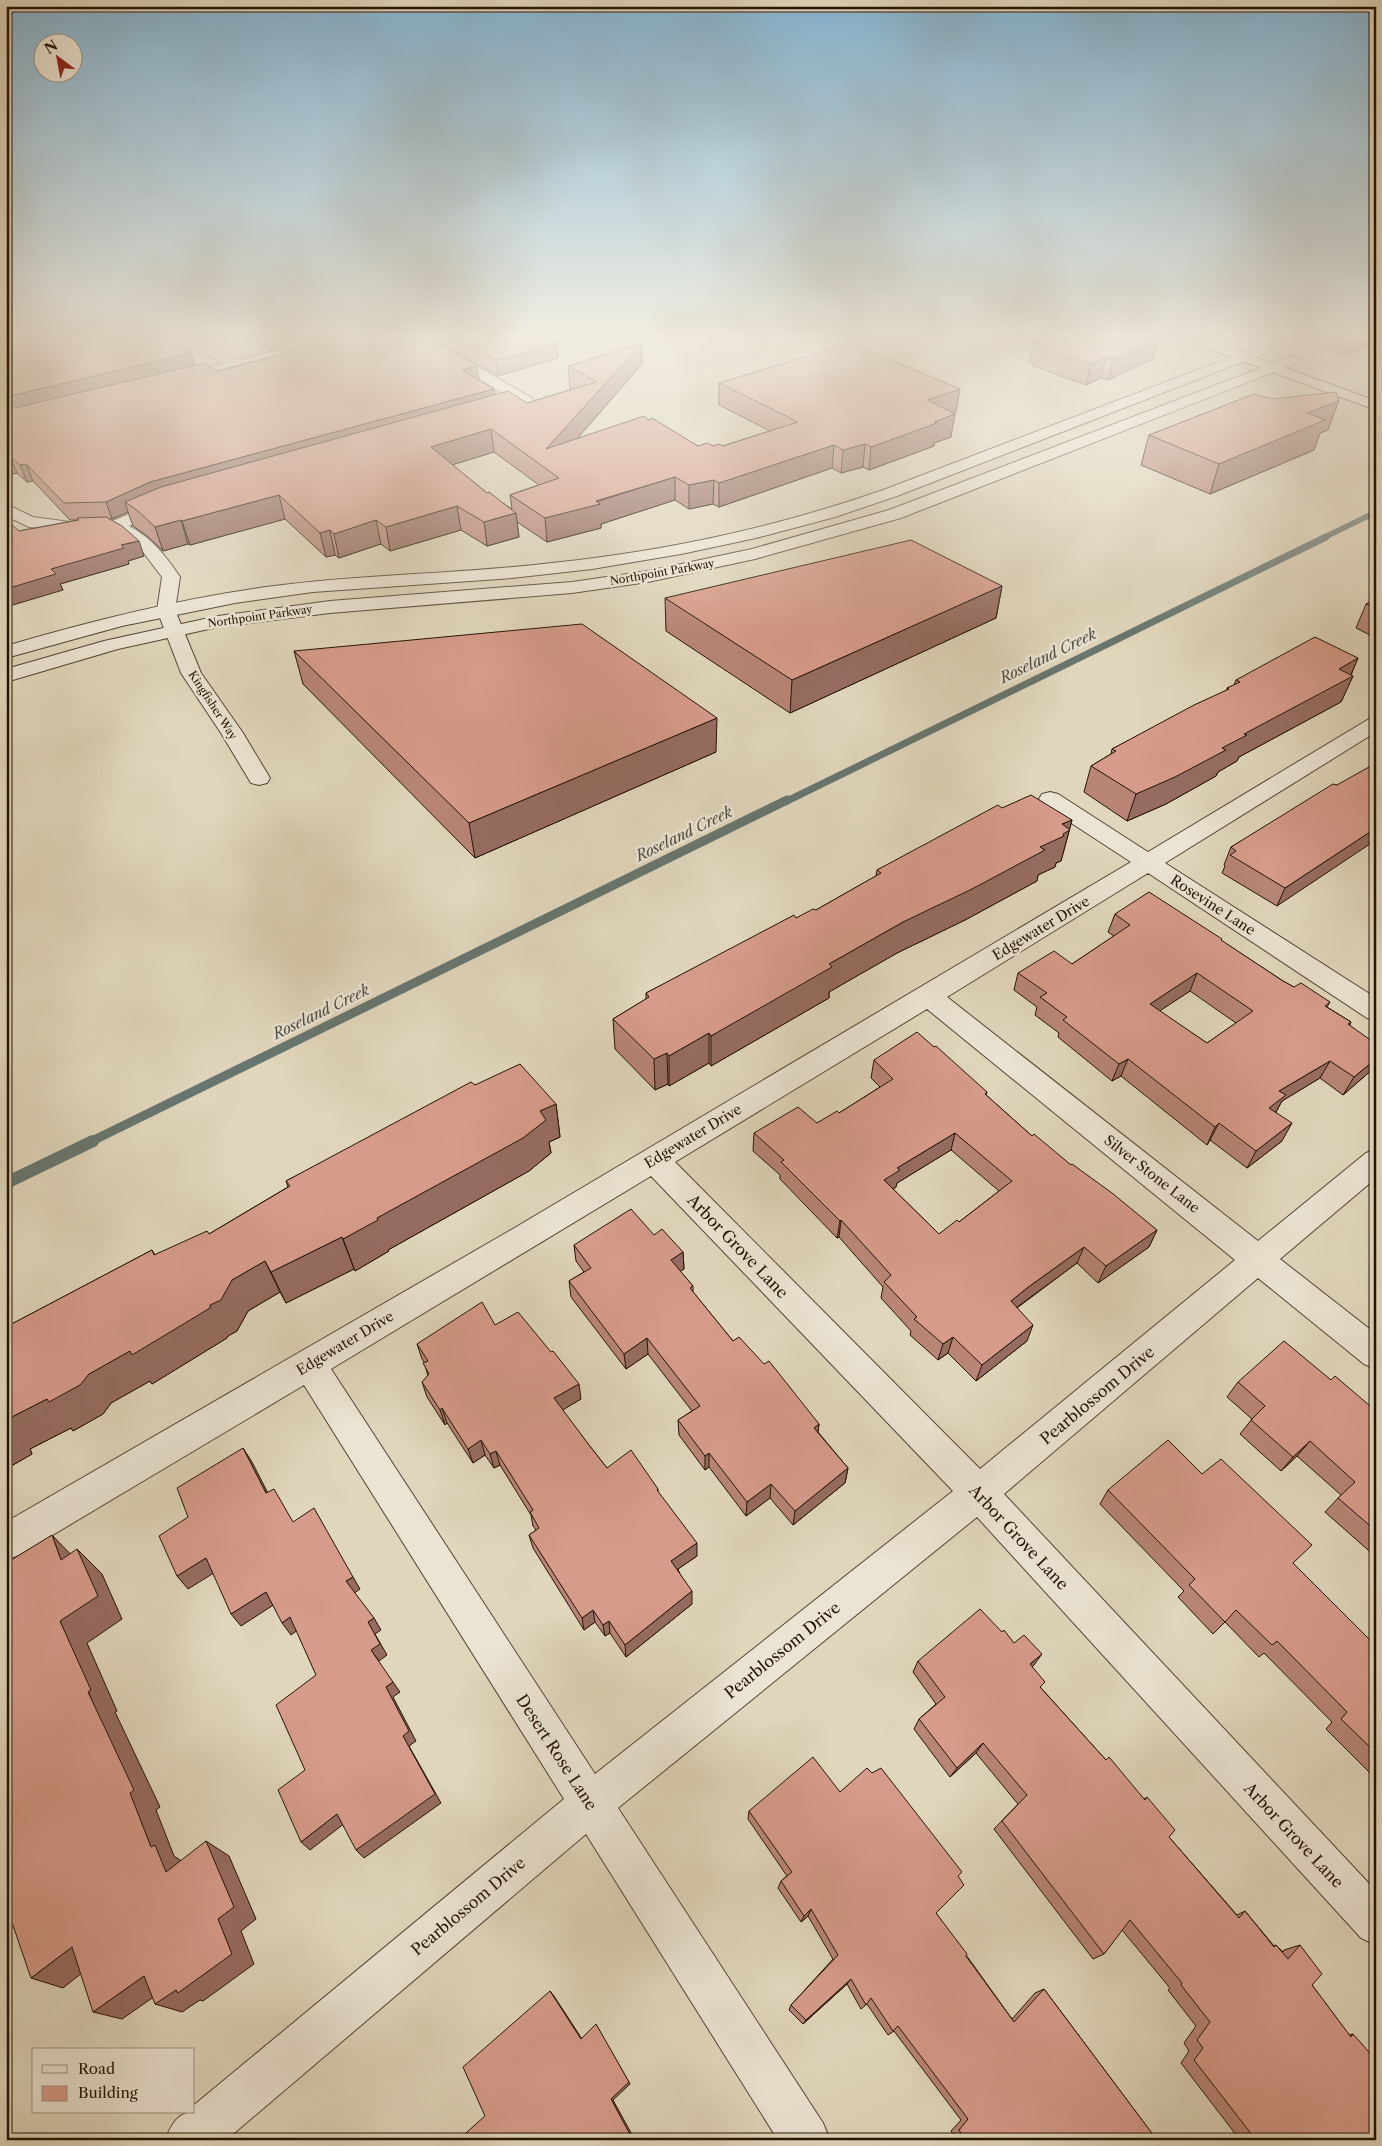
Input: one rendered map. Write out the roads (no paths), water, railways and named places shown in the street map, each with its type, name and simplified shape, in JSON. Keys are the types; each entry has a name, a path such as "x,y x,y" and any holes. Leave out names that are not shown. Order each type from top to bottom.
{"street":[{"name":"Northpoint Parkway","path":"6,652 73,632 166,610 240,596 312,588 469,578 622,560 724,540 830,513 859,503 1033,433"},
{"name":"Northpoint Parkway","path":"6,676 74,655 194,625 289,611 487,596 611,582 776,549 895,514 1103,433"},
{"path":"6,509 29,522 70,527 115,526 181,500"},
{"path":"115,526 135,536 149,548 170,577 166,610"},
{"name":"Kingfisher Way","path":"166,610 191,673 232,733 259,778"},
{"name":"Edgewater Drive","path":"6,1542 310,1365 928,996 1376,723"},
{"name":"Rosevine Lane","path":"1050,799 1376,1011"},
{"name":"Silver Stone Lane","path":"928,996 1376,1354"},
{"name":"Arbor Grove Lane","path":"653,1159 979,1493 1376,1923"},
{"name":"Pearblossom Drive","path":"189,2140 590,1804 979,1493 1376,1160"},
{"name":"Desert Rose Lane","path":"310,1365 806,2140"}],"waterway":[{"name":"Roseland Creek","path":"1323,538 1376,512"},
{"name":"Roseland Creek","path":"785,802 1326,537"},
{"name":"Roseland Creek","path":"90,1142 787,800"},
{"name":"Roseland Creek","path":"6,1183 93,1141"}]}
